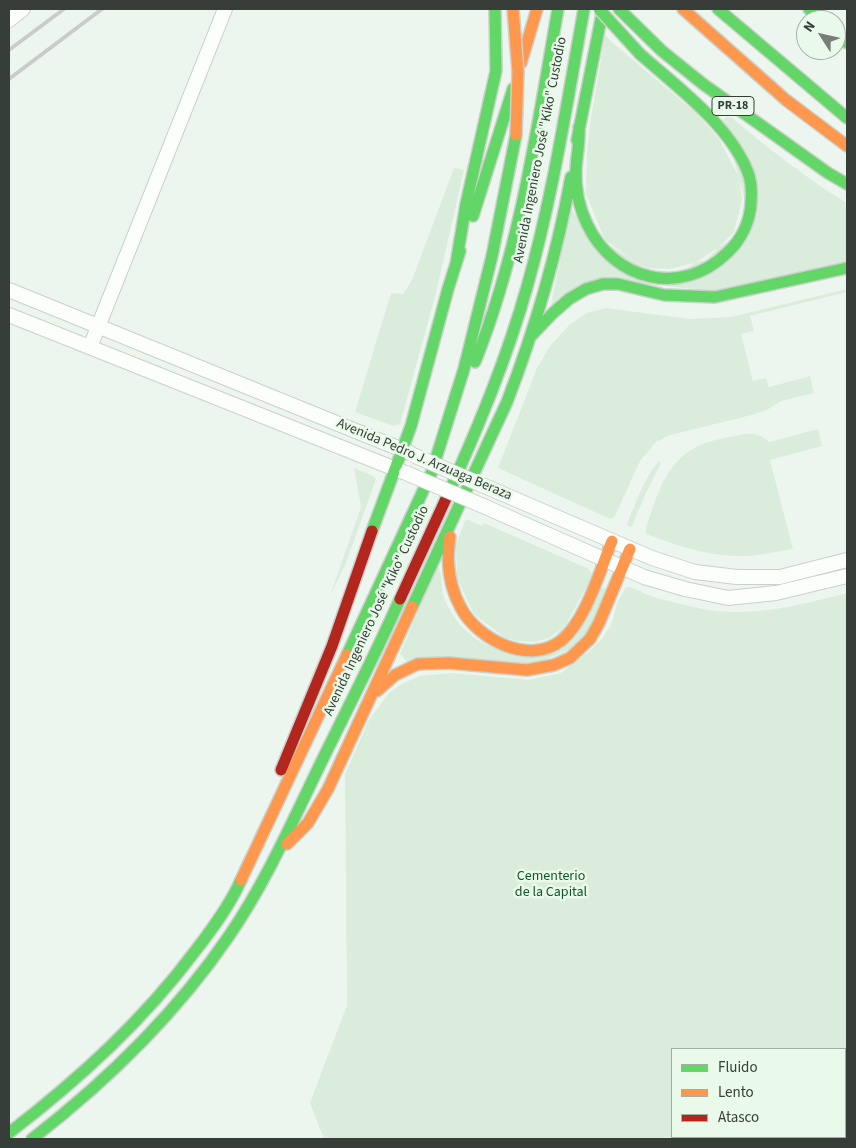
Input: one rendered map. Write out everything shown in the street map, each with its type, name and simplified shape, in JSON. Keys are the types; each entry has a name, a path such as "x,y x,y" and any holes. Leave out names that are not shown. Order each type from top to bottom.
{"main road":[{"path":"456,264 466,204 496,71 495,9"},
{"path":"431,474 464,369 490,266 516,135 518,111 517,38 513,9"},
{"path":"261,833 283,762 332,646 408,452 411,426 456,264 483,185 538,9"},
{"name":"Avenida Ingeniero José \"Kiko\" Custodio","path":"9,1133 44,1107 106,1053 176,977 230,900 246,871 261,833 287,784 431,474 467,386 496,303 526,188 558,9"},
{"name":"Avenida Ingeniero José \"Kiko\" Custodio","path":"32,1139 84,1099 124,1061 179,1002 213,957 251,902 277,853 393,617 454,482 483,412 526,291 542,230 584,9"},
{"path":"579,127 581,141 576,166 576,186 582,211 590,230 612,257 627,268 648,277 664,278 691,275 715,264 738,243 749,220 752,207 751,184 745,165 722,130 640,54 599,9"},
{"path":"277,853 308,823 328,790 507,402 524,359 564,216 579,127 603,9"},
{"path":"683,9 786,100 847,146"},
{"path":"718,9 847,118"},
{"name":"PR-18","path":"623,13 662,51 702,84 828,173 847,184"},
{"path":"532,335 549,316 564,304 596,285 608,283 657,294 693,297 715,296 847,268"},
{"path":"459,507 450,540 447,561 451,586 462,610 479,629 498,643 510,648 535,651 561,641 571,631 587,602 612,541"},
{"path":"371,697 395,675 418,664 449,663 527,670 554,665 570,658 590,638 599,623 630,549"}],"street":[{"path":"9,20 23,9"},
{"path":"90,347 225,9"},
{"name":"Avenida Pedro J. Arzuaga Beraza","path":"9,290 408,452 630,549 694,572 737,577 780,577 847,560"},
{"name":"Avenida Pedro J. Arzuaga Beraza","path":"9,315 400,471 644,577 685,589 728,598 776,593 847,576"}],"green space":[{"path":"605,35 696,113 719,139 739,177 742,200 734,232 706,260 670,269 645,268 605,240 586,194 590,123"},
{"path":"726,117 731,117 788,162 847,203 847,263 718,292 623,281 550,310 570,207 587,231 667,281 752,226 723,120"},
{"path":"454,168 464,170 436,293 400,424 393,426 355,412 391,293 403,294 412,280"},
{"path":"847,289 847,292 750,316 754,331 741,334 753,381 766,378 769,387 810,376 814,393 781,401 767,410 748,416 670,435 656,442 640,461 614,518 610,519 498,468 537,368 550,346 569,325 587,313 606,308 690,319 731,317"},
{"path":"818,429 822,446 770,460 793,549 750,556 713,554 690,549 646,534 646,527 664,480 678,460 688,452 707,442 741,434 755,434 769,442"},
{"path":"659,461 661,463 632,526 629,527 627,524 640,491"},
{"path":"354,468 376,479 346,563 330,596 361,507"},
{"path":"466,519 482,526 484,523 589,569 593,575 565,626 549,638 535,642 516,641 504,637 474,614 457,579 456,544"},
{"path":"437,565 442,579 446,603 456,619 476,639 497,649 508,651 537,655 601,587 608,589 590,630 569,650 536,663 407,662 400,654"},
{"name":"Cementerio de la Capital","path":"626,587 660,599 703,609 739,612 794,606 847,593 847,1139 324,1139 310,1103 347,1005 345,774 369,720 389,693 419,676 452,673 529,680 561,673 601,640 611,625 618,601"}],"railway":[{"path":"9,50 64,9"},
{"path":"9,79 102,9"}],"traffic: fast":[{"path":"456,264 466,204 496,71 495,9"},
{"path":"475,362 491,320 516,232 526,188 558,9"},
{"path":"449,492 492,391 511,340 527,287 552,184 584,9"},
{"path":"599,9 640,54"},
{"path":"577,140 603,9"},
{"path":"619,9 662,51 703,84 828,173 847,184"},
{"path":"718,9 847,118"},
{"path":"579,127 576,175 580,204 587,224 599,243 613,258 631,270 650,276 669,278 689,275 709,267 732,248 744,230 749,217 751,186 747,170 738,153 714,122 685,93 640,54"},
{"path":"473,216 513,89"},
{"path":"431,474 464,369 492,256 516,135"},
{"path":"412,607 507,402 517,375 552,263 571,177"},
{"path":"372,531 411,426 460,251"},
{"path":"532,335 569,299 586,289 603,284 618,284 664,295 715,297 847,268"},
{"path":"347,655 435,465"},
{"path":"32,1139 87,1094 163,1020 208,965 242,917 276,856 400,599"},
{"path":"9,1133 60,1092 132,1025 176,976 215,925 241,880"}],"traffic: slow":[{"path":"513,9 518,72 516,135"},
{"path":"521,63 537,9"},
{"path":"683,9 786,100 847,146"},
{"path":"450,537 448,556 451,582 461,608 479,630 506,646 520,650 535,650 549,647 562,640 571,631 592,594 612,541"},
{"path":"377,691 395,675 418,664 449,663 527,670 554,665 570,658 590,639 599,623 630,549"},
{"path":"287,844 308,823 328,789 412,607"},
{"path":"241,880 347,655"}],"traffic: jam":[{"path":"400,599 449,492"},
{"path":"281,770 332,646 372,531"}]}
